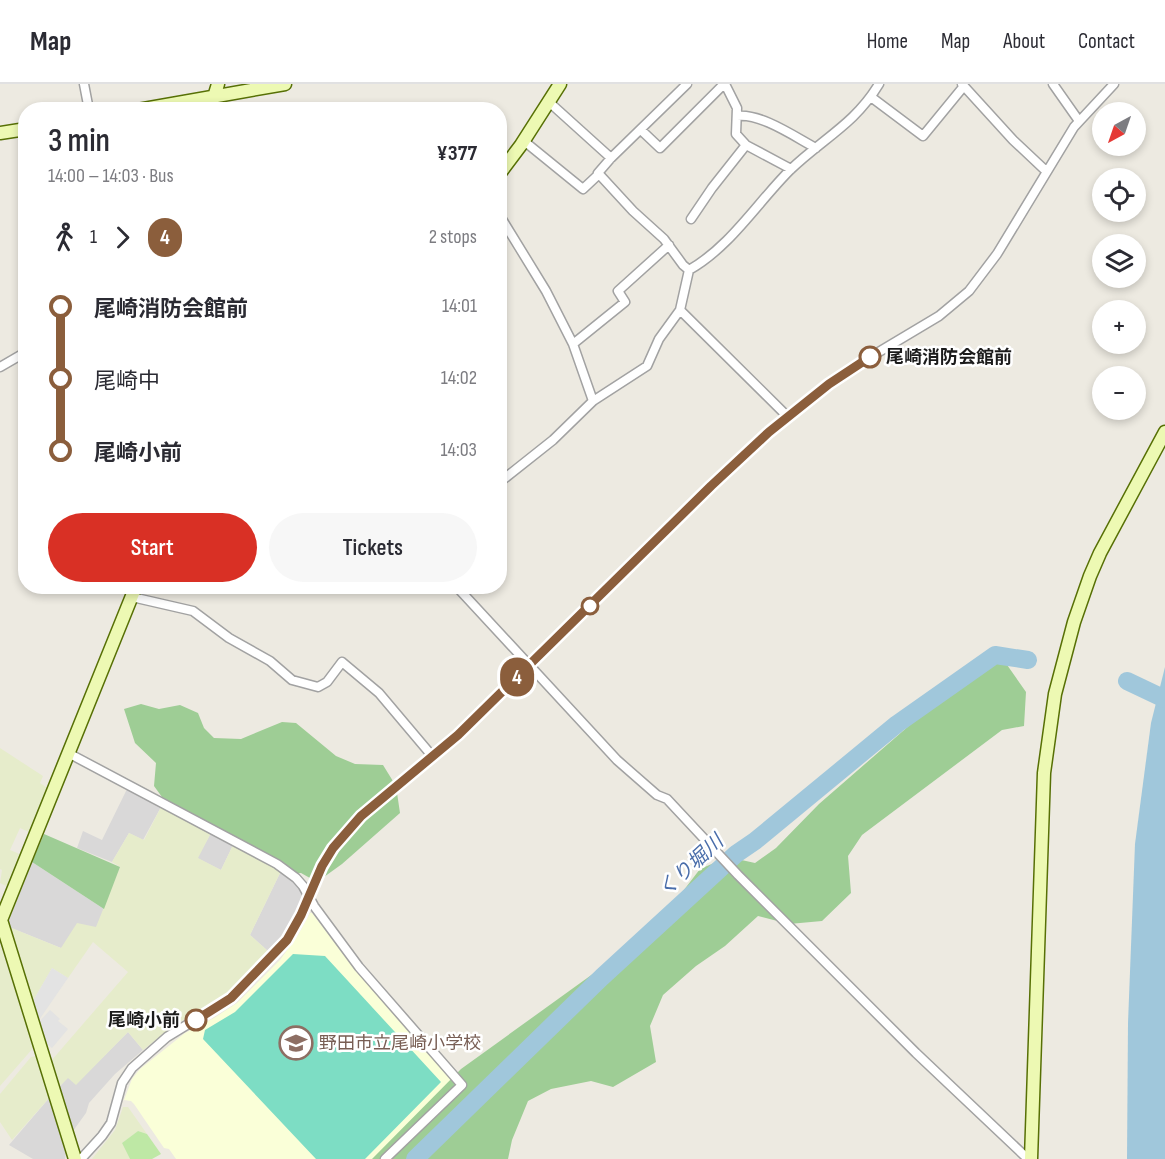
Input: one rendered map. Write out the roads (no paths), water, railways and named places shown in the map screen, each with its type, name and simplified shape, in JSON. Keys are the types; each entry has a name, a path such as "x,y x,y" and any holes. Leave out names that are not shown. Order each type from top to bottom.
{"street":[{"path":"84,84 87,102"},
{"path":"212,102 218,84"},
{"path":"185,102 285,84"},
{"path":"507,164 560,84"},
{"path":"524,141 583,189 599,174 611,158 687,84"},
{"path":"640,129 660,148 725,84 737,108 736,134 746,145 791,170"},
{"path":"507,476 553,440 593,401 647,366 659,339 680,310 689,270 702,263 730,237 791,170 848,123 871,97 879,84"},
{"path":"1053,84 1079,121"},
{"path":"81,1159 107,1130 114,1116 122,1083 132,1068 167,1037 220,1006 252,978 287,940 301,915 322,866 345,833 377,802 433,758 471,723 720,478 787,416 852,368 928,323 960,300 992,261 1079,121 1114,84"},
{"path":"871,97 923,136 963,85 1012,140 1046,171"},
{"path":"549,102 611,158"},
{"path":"737,116 748,115 816,148"},
{"path":"0,133 18,130"},
{"path":"692,219 712,188 746,145"},
{"path":"599,174 669,245 682,265 689,270"},
{"path":"507,227 546,291 573,344 593,401"},
{"path":"573,344 625,302 618,291 669,245"},
{"path":"680,310 787,416"},
{"path":"0,367 18,357"},
{"path":"1030,1159 1044,773 1055,694 1074,622 1100,552 1165,432"},
{"path":"75,1159 0,919 70,754 133,594"},
{"path":"141,594 193,610 229,638 270,661 292,681 318,687 327,682 342,662 379,693 433,758"},
{"path":"463,594 617,760 649,789 667,799 738,875 937,1074 1030,1159"},
{"path":"70,754 277,864 296,878 359,967 462,1085 386,1159"}],"water":[{"path":"1165,667 1165,1159 1127,1159 1128,1023 1135,844 1151,723"}],"waterway":[{"name":"くり堀川","path":"415,1159 602,977 736,854 755,841 897,724 995,655 1028,660"},
{"name":"くり堀川","path":"1127,681 1165,699"}],"place":[{"name":"尾崎消防会館前","path":"870,357"},
{"name":"尾崎小前","path":"196,1020"},
{"name":"野田市立尾崎小学校","path":"296,1043"}]}
